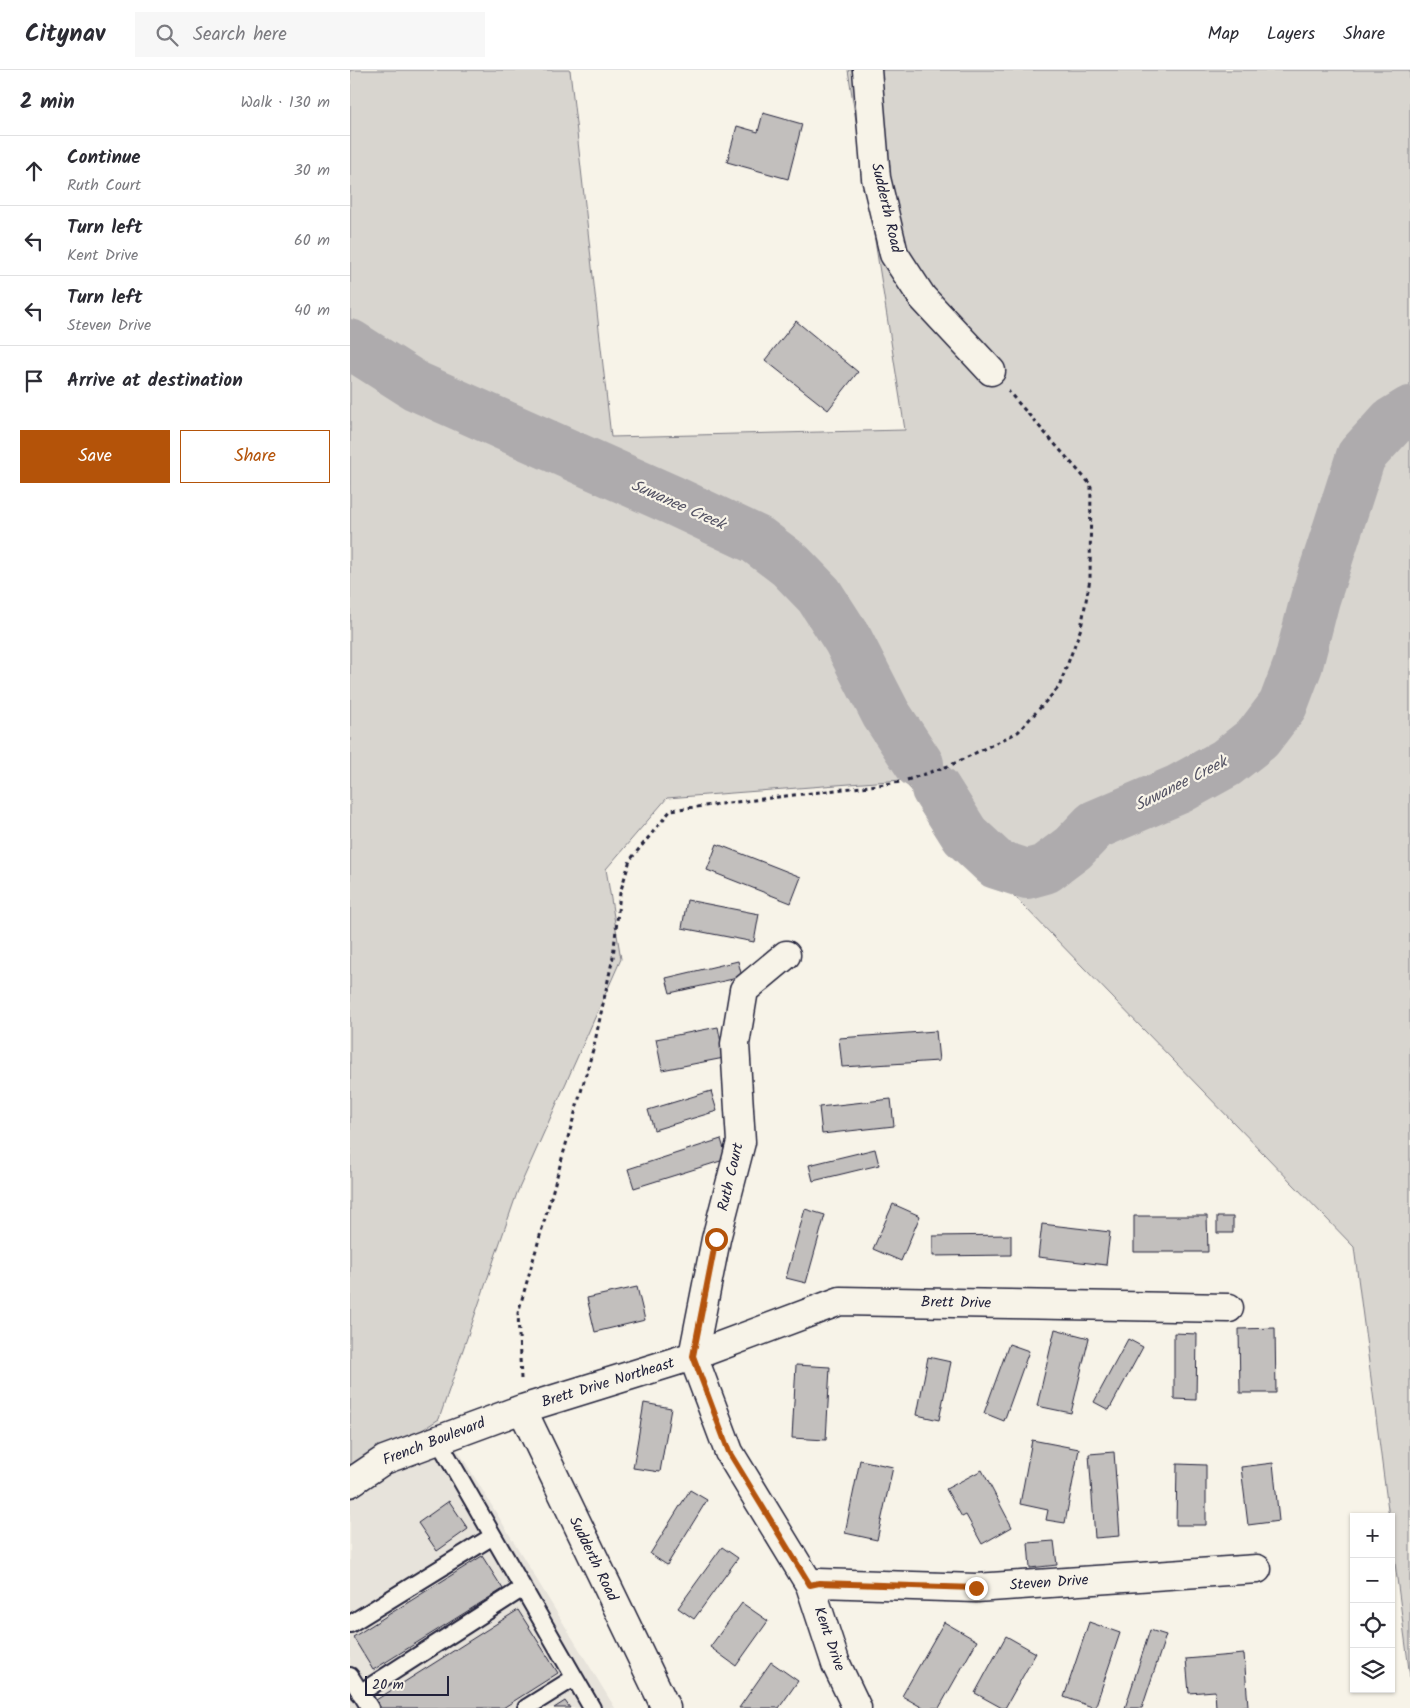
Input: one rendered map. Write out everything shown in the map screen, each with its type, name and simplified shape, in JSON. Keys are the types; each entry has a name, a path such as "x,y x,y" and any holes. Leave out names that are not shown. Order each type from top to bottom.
{"street":[{"name":"Sudderth Road","path":"867,70 876,178 894,254 922,297 991,372"},
{"name":"Ruth Court","path":"693,1356 716,1239 741,1142 735,1044 744,990 786,954"},
{"name":"Brett Drive","path":"693,1356 840,1301 1230,1308"},
{"name":"Brett Drive Northeast","path":"522,1409 693,1356"},
{"name":"Kent Drive","path":"693,1356 729,1452 810,1585 836,1664 857,1708"},
{"name":"Sudderth Road","path":"522,1409 666,1708"},
{"name":"French Boulevard","path":"350,1483 384,1460 522,1409"},
{"name":"Steven Drive","path":"810,1585 819,1583 976,1588 1257,1569"}],"lane":[{"path":"438,1440 592,1708"},
{"path":"350,1624 493,1536"},
{"path":"360,1693 523,1588"},
{"path":"350,1676 370,1708"},
{"path":"526,1708 574,1678"}],"path":[{"path":"907,780 951,765 1018,732 1059,687 1081,628 1090,579 1091,485 991,372"},
{"path":"522,1409 518,1313 594,1046 613,957 620,893 630,860 671,810 902,782"}],"shaded area":[{"path":"350,70 570,70 611,437 905,430 848,70 1410,70 1410,1677 1395,1563 1395,1513 1388,1513 1354,1247 902,780 667,798 606,869 621,959 517,1193 439,1419 350,1477"},
{"path":"439,1419 615,1708 350,1708 350,1477"}],"building":[{"path":"763,113 802,124 788,179 727,162 737,126 758,132"},
{"path":"796,321 858,372 828,410 765,360"},
{"path":"717,844 801,877 791,903 707,870"},
{"path":"687,900 759,914 754,942 682,928"},
{"path":"738,961 742,977 670,993 666,978"},
{"path":"718,1027 724,1058 662,1070 656,1039"},
{"path":"936,1031 939,1061 842,1067 839,1038"},
{"path":"711,1091 717,1111 654,1130 648,1110"},
{"path":"891,1099 894,1126 822,1134 819,1107"},
{"path":"721,1139 727,1159 634,1188 628,1169"},
{"path":"875,1149 879,1165 813,1181 809,1165"},
{"path":"893,1204 920,1216 901,1261 873,1249"},
{"path":"805,1209 825,1215 806,1283 786,1278"},
{"path":"1134,1216 1207,1216 1208,1252 1134,1252"},
{"path":"1217,1217 1233,1217 1233,1233 1217,1233"},
{"path":"1042,1224 1110,1232 1106,1265 1038,1257"},
{"path":"1011,1235 1011,1255 933,1256 933,1236"},
{"path":"637,1287 645,1320 595,1332 587,1298"},
{"path":"1275,1328 1276,1393 1240,1393 1239,1329"},
{"path":"1055,1329 1089,1338 1071,1413 1037,1406"},
{"path":"1174,1333 1197,1334 1196,1400 1174,1399"},
{"path":"1128,1339 1143,1347 1109,1410 1094,1402"},
{"path":"1009,1344 1029,1351 1004,1421 984,1413"},
{"path":"928,1357 951,1362 939,1420 917,1415"},
{"path":"796,1365 830,1367 826,1440 792,1438"},
{"path":"644,1403 671,1408 660,1472 633,1468"},
{"path":"1032,1440 1079,1449 1065,1523 1046,1520 1048,1510 1020,1504"},
{"path":"1114,1452 1120,1536 1095,1538 1089,1454"},
{"path":"860,1460 893,1467 877,1540 845,1533"},
{"path":"1273,1463 1279,1521 1248,1525 1241,1467"},
{"path":"1177,1464 1206,1465 1206,1525 1176,1525"},
{"path":"982,1470 1012,1527 982,1544 966,1515 962,1517 946,1489"},
{"path":"690,1490 707,1500 667,1565 650,1554"},
{"path":"449,1501 468,1529 437,1551 418,1523"},
{"path":"1054,1541 1057,1565 1030,1568 1028,1543"},
{"path":"722,1547 738,1558 694,1619 678,1608"},
{"path":"482,1556 503,1589 373,1670 353,1637"},
{"path":"742,1603 768,1621 736,1666 710,1647"},
{"path":"518,1610 558,1673 503,1708 381,1708 376,1700"},
{"path":"944,1622 977,1641 939,1708 923,1708 902,1696"},
{"path":"1089,1622 1120,1633 1095,1708 1064,1697"},
{"path":"1150,1630 1166,1635 1142,1708 1125,1708"},
{"path":"1006,1636 1036,1653 1005,1708 1002,1708 975,1693"},
{"path":"1244,1654 1248,1706 1216,1708 1215,1691 1189,1693 1186,1659"},
{"path":"771,1662 798,1681 779,1708 739,1708"},
{"path":"565,1701 570,1708 554,1708"}],"waterway":[{"name":"Suwanee Creek","path":"350,344 416,386 757,540 790,565 819,595 848,640 886,714 919,764"},
{"name":"Suwanee Creek","path":"936,789 965,835 996,864 1027,874 1045,869 1073,848 1095,825 1179,789 1226,763 1258,738 1283,705 1298,665 1315,599 1361,456 1392,422 1410,411"}],"route":[{"path":"716,1239 693,1356 729,1452 810,1585 819,1583 976,1588"}]}
